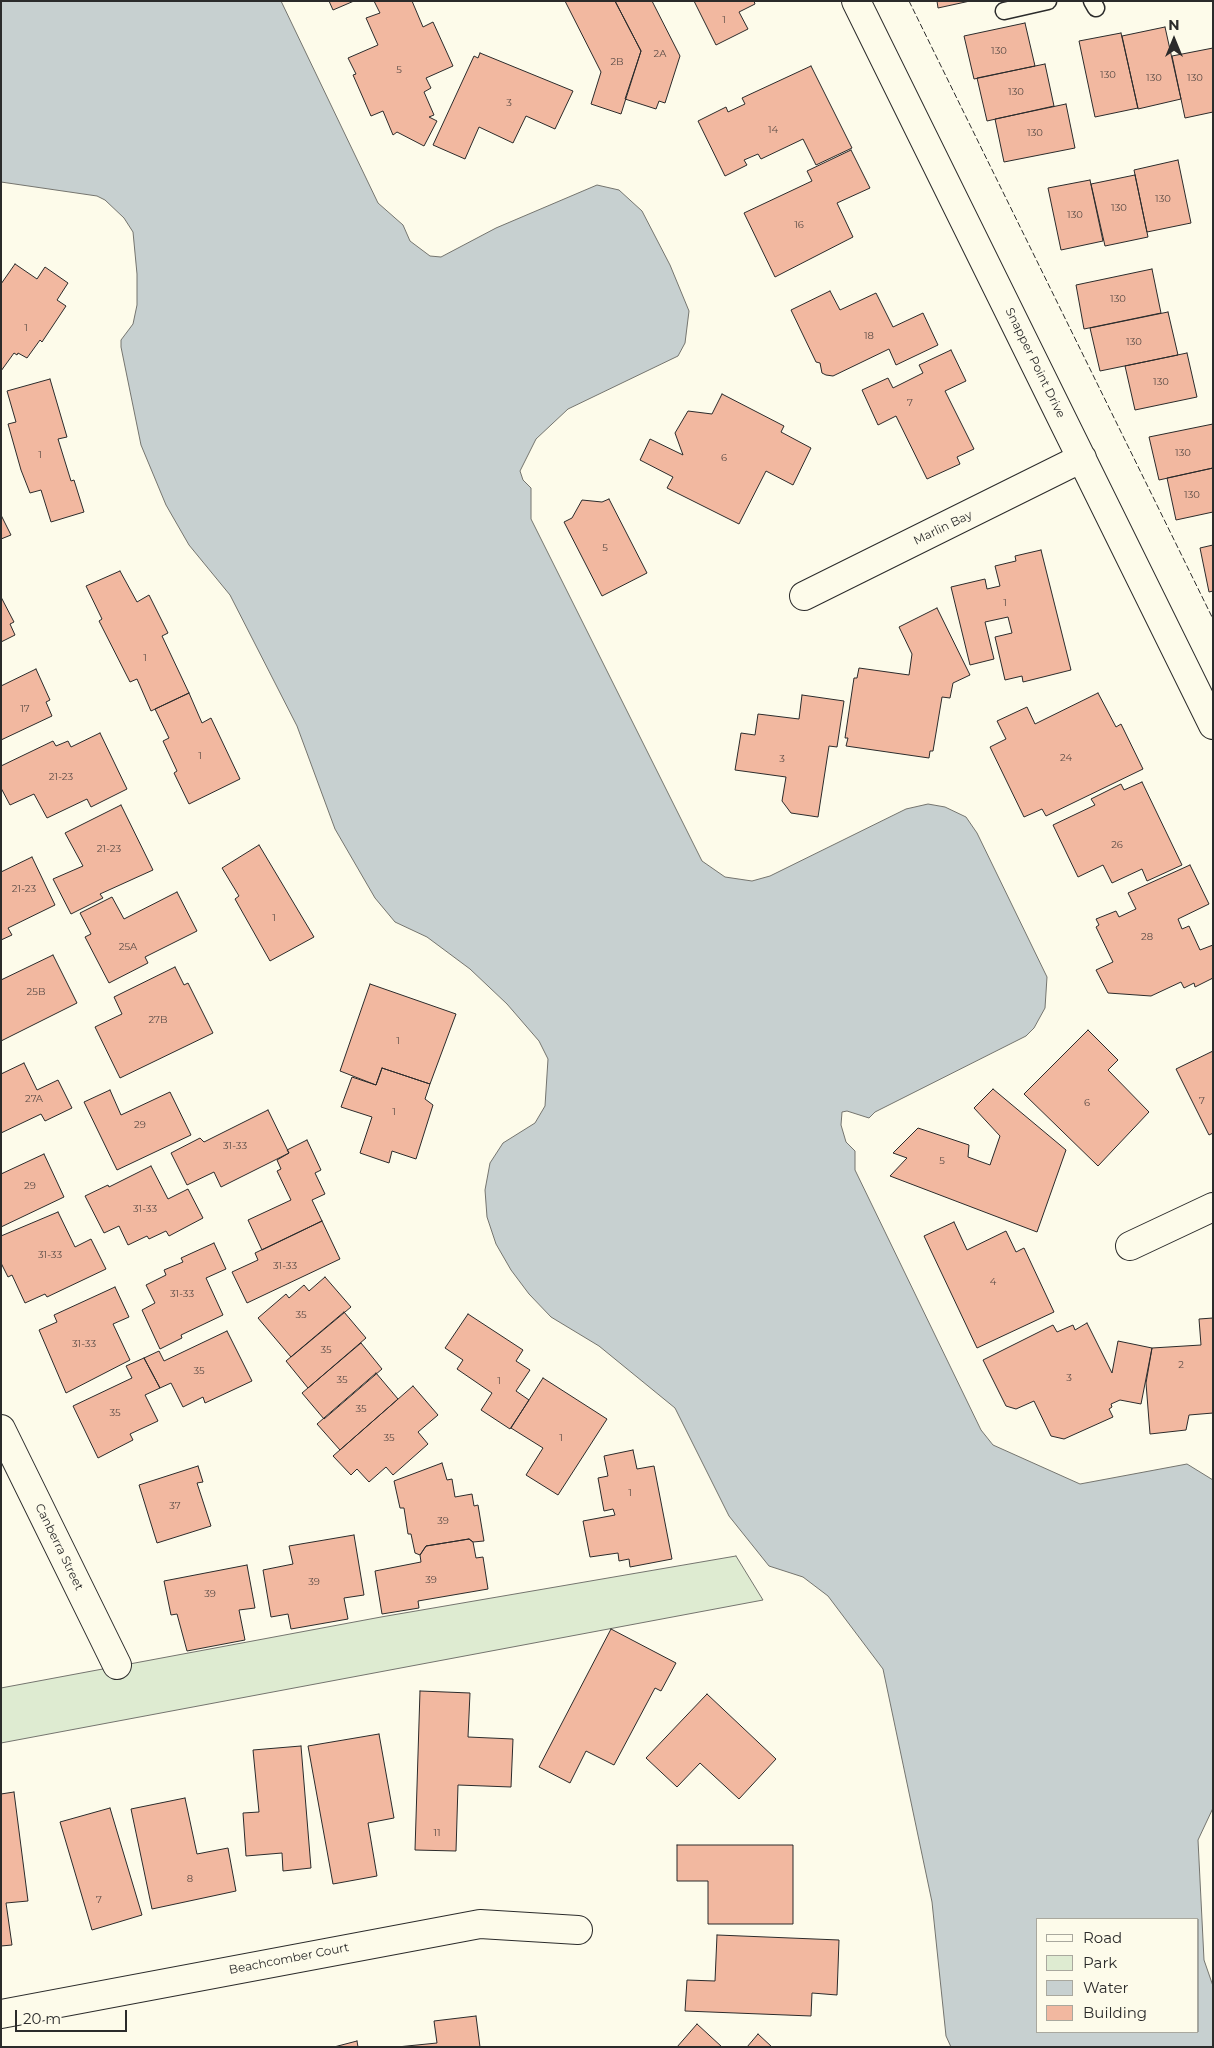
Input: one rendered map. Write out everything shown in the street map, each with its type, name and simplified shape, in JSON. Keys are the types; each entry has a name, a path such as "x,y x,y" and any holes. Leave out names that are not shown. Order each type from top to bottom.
{"street":[{"name":"Snapper Point Drive","path":"856,1 1213,725"},
{"name":"Marlin Bay","path":"804,596 1082,458"},
{"path":"1130,1246 1213,1206"},
{"name":"Canberra Street","path":"1,1429 117,1665"},
{"name":"Beachcomber Court","path":"1,2014 480,1924 578,1930"}],"lane":[{"path":"1004,11 1048,1"}],"green space":[{"path":"736,1556 763,1600 1,1743 1,1688 381,1617"}],"water":[{"path":"1,1 281,1 378,203 403,225 410,241 430,256 441,257 496,228 597,185 619,190 642,211 670,265 689,311 685,343 678,356 568,409 536,439 520,471 523,480 531,488 531,519 702,861 725,877 752,881 770,876 906,809 928,804 945,807 966,817 977,833 1047,977 1045,1008 1034,1028 1026,1036 875,1112 869,1118 847,1111 842,1112 841,1125 846,1142 855,1151 855,1170 981,1430 993,1445 1080,1484 1187,1464 1213,1480 1213,1808 1198,1840 1204,1960 1213,1986 1213,2047 951,2047 946,2036 932,1902 883,1669 828,1596 803,1577 769,1566 729,1516 675,1408 599,1346 551,1317 529,1294 511,1270 496,1244 487,1217 485,1190 490,1163 503,1143 535,1123 545,1106 548,1059 539,1041 507,1004 470,969 427,937 395,922 375,898 335,829 297,726 230,595 189,545 166,505 141,445 121,347 121,340 133,324 137,305 137,274 133,232 124,218 105,200 97,196 1,182"}],"building":[{"path":"329,1 354,1 333,10"},
{"path":"374,1 412,1 423,27 433,22 453,66 426,78 431,88 424,92 434,115 429,117 437,121 424,146 397,132 393,135 383,111 371,116 353,75 356,74 348,58 378,45 366,18 380,13"},
{"path":"565,1 615,1 641,51 621,114 591,104 601,72"},
{"path":"615,1 652,1 680,56 665,103 659,101 656,109 625,99 641,51"},
{"path":"694,1 754,1 755,4 739,12 748,29 716,45"},
{"path":"937,1 970,1 938,8"},
{"path":"1025,23 1035,66 974,79 964,36"},
{"path":"1165,27 1181,99 1138,109 1122,36"},
{"path":"1121,33 1138,108 1095,117 1079,41"},
{"path":"1213,48 1213,112 1185,118 1172,56"},
{"path":"480,53 573,91 555,129 526,116 513,143 479,127 465,159 433,145 474,56 478,58"},
{"path":"1045,64 1054,106 987,121 977,78"},
{"path":"811,66 852,148 816,165 803,139 761,159 758,154 744,160 747,165 725,176 698,121 726,107 728,112 745,104 742,98"},
{"path":"1066,104 1075,148 1004,162 995,119"},
{"path":"851,150 870,188 837,203 853,237 775,277 744,213 812,181 807,171"},
{"path":"1178,160 1191,223 1147,232 1134,170"},
{"path":"1135,175 1148,237 1105,246 1091,184"},
{"path":"1090,180 1103,241 1061,250 1048,188"},
{"path":"15,264 37,279 45,267 68,283 57,300 66,306 42,342 40,340 27,358 14,353 1,371 1,284"},
{"path":"1152,269 1161,313 1084,329 1076,285"},
{"path":"830,291 840,310 876,293 893,327 923,313 938,345 896,365 889,349 833,376 822,373 820,363 816,362 791,310"},
{"path":"1168,312 1178,355 1100,371 1090,328"},
{"path":"951,350 966,381 945,391 974,449 957,457 960,464 927,479 896,416 878,425 862,390 888,378 893,388 923,373 919,365"},
{"path":"1187,353 1197,397 1135,410 1125,366"},
{"path":"50,379 67,437 58,439 71,481 74,480 84,512 51,522 41,490 30,493 21,470 8,424 16,422 7,391"},
{"path":"722,394 784,426 781,432 811,448 793,485 766,471 739,524 667,488 673,477 640,460 650,439 683,455 675,433 688,411 712,414"},
{"path":"1213,424 1213,468 1159,480 1149,437"},
{"path":"1213,468 1213,512 1176,520 1167,478"},
{"path":"609,499 647,573 602,596 564,522 572,518 582,500 602,502"},
{"path":"1,515 11,535 1,539"},
{"path":"1213,545 1213,591 1209,592 1200,548"},
{"path":"1041,550 1071,670 1023,682 1022,676 1005,680 995,637 1012,633 1008,617 985,622 994,659 970,665 951,587 985,579 987,589 1000,586 995,566 1016,561 1015,556"},
{"path":"120,571 137,602 149,595 168,633 162,636 189,693 151,711 137,679 130,682 99,621 102,619 86,586"},
{"path":"1,597 14,622 10,624 15,635 1,642"},
{"path":"937,608 970,675 953,683 950,698 942,697 933,751 930,751 929,758 846,746 848,738 845,738 854,678 857,678 859,668 909,675 912,654 899,627"},
{"path":"36,669 50,700 46,702 52,716 1,740 1,686"},
{"path":"189,693 202,723 211,718 240,779 189,804 174,773 177,771 163,741 169,738 155,709"},
{"path":"1098,693 1116,727 1121,724 1143,769 1046,816 1042,809 1024,817 990,747 1006,739 997,721 1027,707 1035,724"},
{"path":"802,695 844,701 837,747 829,746 818,817 791,813 782,801 786,777 735,770 741,733 755,735 758,714 799,719"},
{"path":"100,733 127,789 91,807 87,799 47,818 34,794 10,805 1,788 1,766 53,741 56,746 68,741 71,747"},
{"path":"1142,782 1182,865 1147,881 1142,869 1112,883 1103,865 1078,877 1053,825 1095,805 1091,799 1121,784 1124,790"},
{"path":"121,805 153,870 100,894 103,898 71,914 53,879 83,866 65,833"},
{"path":"259,845 314,937 270,961 235,899 239,896 222,868"},
{"path":"32,857 55,905 8,928 12,935 1,940 1,872"},
{"path":"1190,865 1209,904 1178,919 1182,929 1189,926 1200,950 1213,945 1213,978 1195,987 1194,983 1184,988 1181,982 1151,996 1108,993 1096,970 1113,962 1096,927 1099,925 1096,919 1116,911 1119,917 1136,909 1128,893"},
{"path":"177,892 197,931 145,957 148,963 109,983 85,937 91,934 80,913 112,897 124,919"},
{"path":"53,955 77,1003 1,1041 1,980"},
{"path":"175,967 184,985 188,983 213,1033 120,1078 95,1027 122,1014 114,997"},
{"path":"370,984 456,1014 430,1084 382,1068 376,1085 340,1071"},
{"path":"1088,1030 1118,1060 1108,1070 1149,1112 1098,1166 1024,1094"},
{"path":"1213,1051 1213,1133 1209,1135 1176,1069"},
{"path":"24,1063 37,1090 58,1080 72,1108 45,1121 41,1114 1,1133 1,1074"},
{"path":"382,1068 430,1084 425,1099 433,1105 416,1159 392,1151 389,1163 360,1153 372,1117 341,1107 352,1077 376,1085"},
{"path":"993,1089 1066,1150 1037,1232 890,1176 907,1158 893,1153 918,1128 969,1145 968,1157 990,1165 1000,1136 974,1108"},
{"path":"110,1090 121,1115 170,1092 191,1135 117,1170 84,1102"},
{"path":"268,1110 289,1153 221,1187 214,1172 187,1185 171,1153 200,1138 204,1142"},
{"path":"307,1140 321,1170 315,1173 325,1194 312,1200 322,1221 262,1250 248,1220 291,1200 277,1171 281,1169 277,1160 289,1153 287,1150"},
{"path":"44,1154 64,1197 1,1227 1,1174"},
{"path":"151,1166 168,1199 188,1189 203,1218 169,1236 166,1231 149,1239 147,1236 128,1245 119,1226 104,1233 85,1196 108,1185 109,1187"},
{"path":"58,1212 75,1247 91,1239 106,1269 47,1297 45,1294 25,1303 12,1275 8,1277 1,1263 1,1236"},
{"path":"322,1221 340,1259 247,1303 232,1272 258,1260 255,1253"},
{"path":"954,1222 967,1250 1006,1231 1016,1252 1024,1248 1054,1312 977,1348 924,1236"},
{"path":"214,1243 226,1269 206,1278 223,1315 181,1335 182,1338 160,1349 142,1310 155,1303 146,1285 166,1275 164,1270 183,1262 181,1258"},
{"path":"325,1277 351,1307 291,1357 258,1318 286,1294 289,1298 304,1285 309,1291"},
{"path":"115,1287 129,1317 113,1324 130,1360 66,1393 39,1330 57,1322 54,1315"},
{"path":"344,1312 366,1338 308,1388 286,1361"},
{"path":"468,1314 523,1350 516,1361 530,1370 516,1391 529,1400 510,1429 481,1410 492,1393 457,1369 463,1360 445,1348"},
{"path":"1213,1318 1213,1413 1189,1415 1186,1430 1150,1434 1146,1383 1152,1348 1201,1345 1199,1319"},
{"path":"1087,1323 1112,1373 1118,1341 1152,1348 1141,1404 1120,1400 1111,1404 1112,1407 1109,1409 1113,1417 1064,1439 1051,1436 1034,1401 1016,1409 1006,1406 983,1360 1053,1325 1057,1332 1073,1325 1075,1330"},
{"path":"227,1331 252,1381 205,1403 203,1397 183,1407 171,1383 160,1388 144,1358 159,1351 164,1361"},
{"path":"361,1343 382,1369 324,1419 302,1393"},
{"path":"144,1358 160,1388 145,1395 158,1421 130,1434 133,1440 98,1458 73,1406 132,1378 126,1366"},
{"path":"376,1373 398,1399 340,1450 317,1424"},
{"path":"543,1378 607,1419 558,1495 526,1475 543,1448 511,1428"},
{"path":"413,1386 438,1415 418,1432 428,1444 393,1475 386,1467 369,1482 357,1469 351,1475 333,1456"},
{"path":"633,1450 637,1469 654,1466 672,1559 630,1567 629,1559 619,1561 618,1553 590,1557 583,1521 615,1515 613,1509 604,1511 598,1478 608,1476 604,1456"},
{"path":"442,1463 447,1480 452,1479 455,1497 472,1494 474,1506 478,1505 484,1541 473,1542 469,1539 426,1546 420,1555 415,1553 411,1534 408,1534 404,1508 400,1508 394,1481"},
{"path":"198,1466 203,1482 197,1483 211,1526 157,1543 139,1485"},
{"path":"354,1535 364,1595 344,1598 348,1619 291,1629 288,1614 271,1617 263,1570 293,1564 289,1546"},
{"path":"469,1539 473,1542 476,1558 483,1557 488,1589 418,1601 419,1608 382,1614 375,1571 421,1562 420,1555 426,1546"},
{"path":"247,1565 255,1608 239,1610 245,1640 187,1651 177,1614 171,1615 164,1581"},
{"path":"611,1629 676,1663 661,1691 655,1688 614,1765 586,1751 570,1783 539,1767"},
{"path":"420,1691 470,1693 468,1737 513,1739 511,1787 458,1785 456,1851 415,1850"},
{"path":"707,1694 776,1759 739,1799 700,1763 677,1787 646,1758"},
{"path":"379,1734 394,1818 368,1823 377,1876 333,1884 308,1746"},
{"path":"301,1746 311,1868 283,1871 282,1853 246,1856 243,1813 259,1812 253,1750"},
{"path":"14,1792 28,1901 6,1903 12,1945 1,1946 1,1794"},
{"path":"185,1798 197,1854 228,1848 236,1891 152,1909 131,1809"},
{"path":"110,1808 142,1915 92,1930 60,1822"},
{"path":"677,1845 793,1845 793,1924 708,1924 708,1881 677,1881"},
{"path":"717,1935 839,1940 837,1995 812,1993 811,2016 685,2011 687,1980 715,1981"},
{"path":"476,2016 480,2047 397,2047 437,2043 434,2021"},
{"path":"697,2024 722,2047 677,2047"},
{"path":"758,2034 772,2047 747,2047"},
{"path":"357,2041 358,2047 334,2047"}],"fence":[{"path":"909,1 1213,619"}]}
